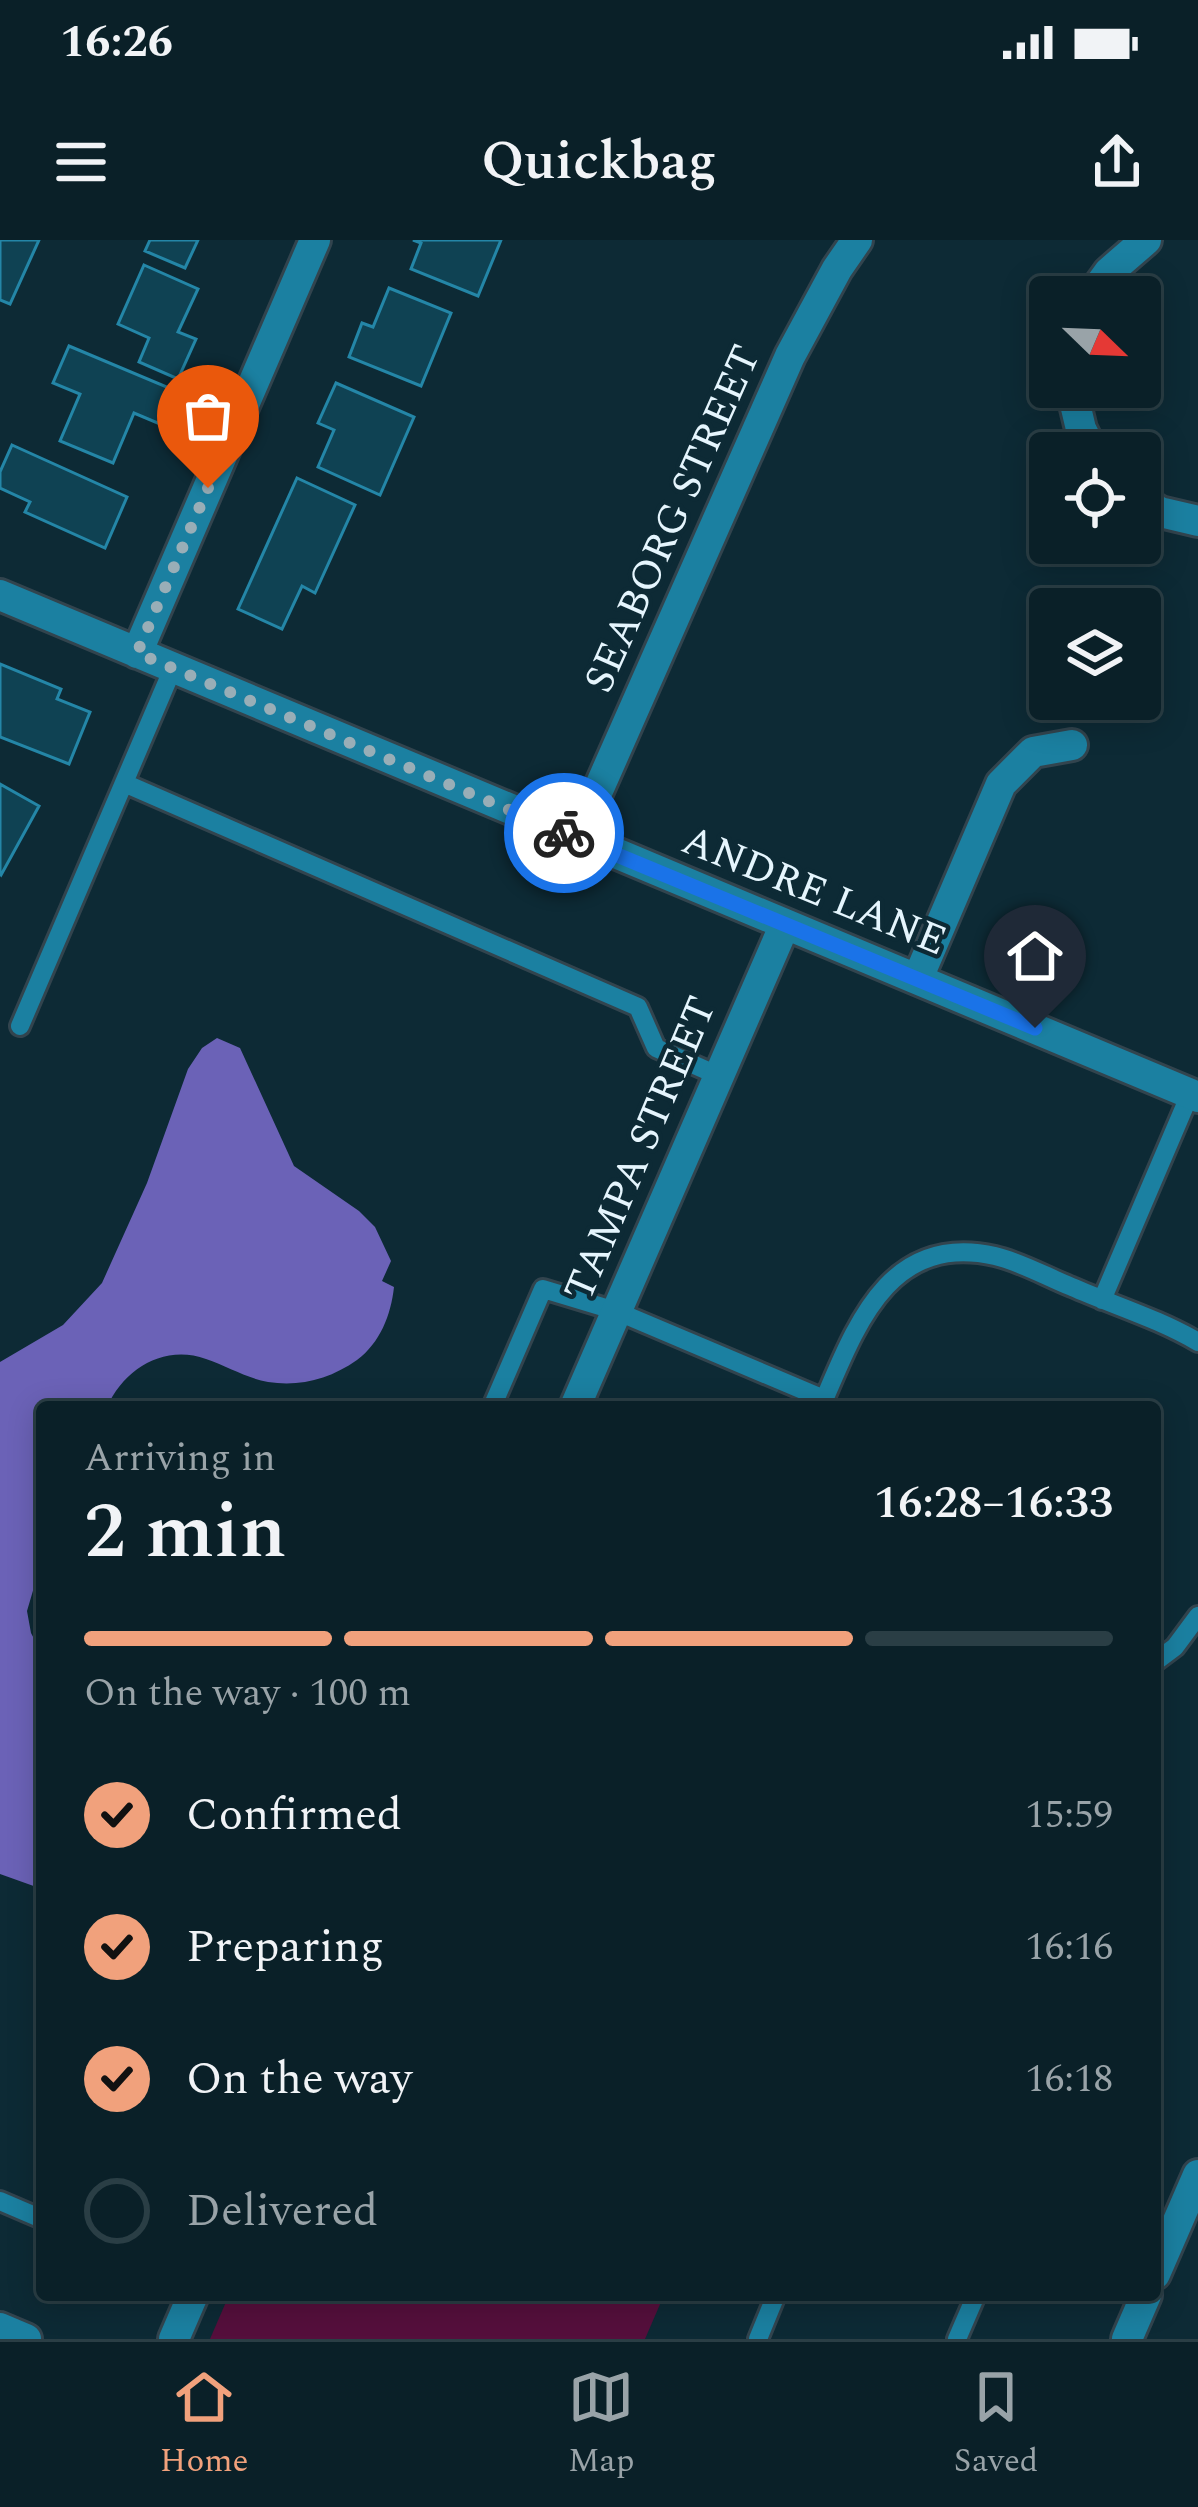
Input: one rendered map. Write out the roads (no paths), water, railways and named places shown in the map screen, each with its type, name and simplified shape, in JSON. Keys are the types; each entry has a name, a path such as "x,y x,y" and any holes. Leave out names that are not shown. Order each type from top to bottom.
{"street":[{"path":"137,653 315,240"},
{"name":"SEABORG STREET","path":"578,838 790,356 857,240"},
{"path":"1106,276 1146,240"},
{"path":"1161,512 1198,521"},
{"name":"ANDRE LANE","path":"0,595 1194,1096"},
{"path":"918,978 1001,784 1034,752 1072,745"},
{"name":"TAMPA STREET","path":"578,1401 784,924"},
{"path":"1161,2260 1198,2175"},
{"path":"174,2339 190,2301"},
{"path":"1127,2339 1143,2301"},
{"path":"0,2328 26,2339"}],"lane":[{"path":"20,1026 172,668"},
{"path":"124,783 638,1007 656,1048 717,1075"},
{"path":"1102,1300 1194,1096"},
{"path":"824,1401 868,1305 895,1277 923,1261 955,1254 994,1256 1198,1342"},
{"path":"495,1401 544,1289 616,1311 819,1401"},
{"path":"1161,1658 1198,1616"},
{"path":"0,2201 36,2216"},
{"path":"758,2339 774,2301"},
{"path":"957,2339 973,2301"}]}
